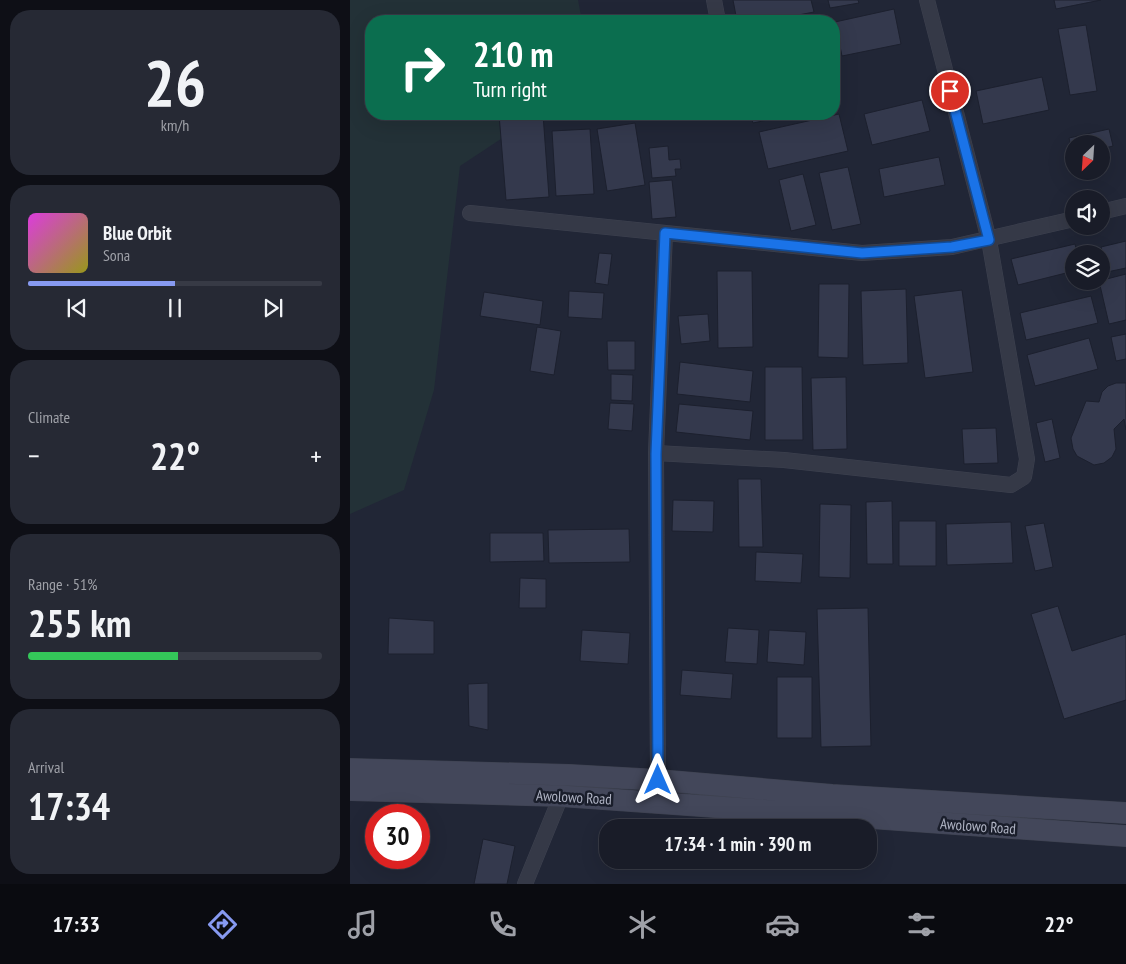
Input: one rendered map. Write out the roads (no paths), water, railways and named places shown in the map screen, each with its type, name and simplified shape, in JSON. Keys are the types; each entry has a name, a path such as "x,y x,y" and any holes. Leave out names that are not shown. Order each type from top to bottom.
{"main road":[{"name":"Awolowo Road","path":"350,769 569,775 658,780 832,796 1126,813"},
{"name":"Awolowo Road","path":"350,790 561,796 1126,836"}],"street":[{"path":"714,0 717,15"},
{"path":"656,454 784,460 1011,485 1024,477 1027,459 989,240 927,0"},
{"path":"1110,210 1126,206"},
{"path":"470,213 862,253 952,247 1065,221"},
{"path":"658,780 656,454 665,233"},
{"path":"525,884 561,796"}]}
